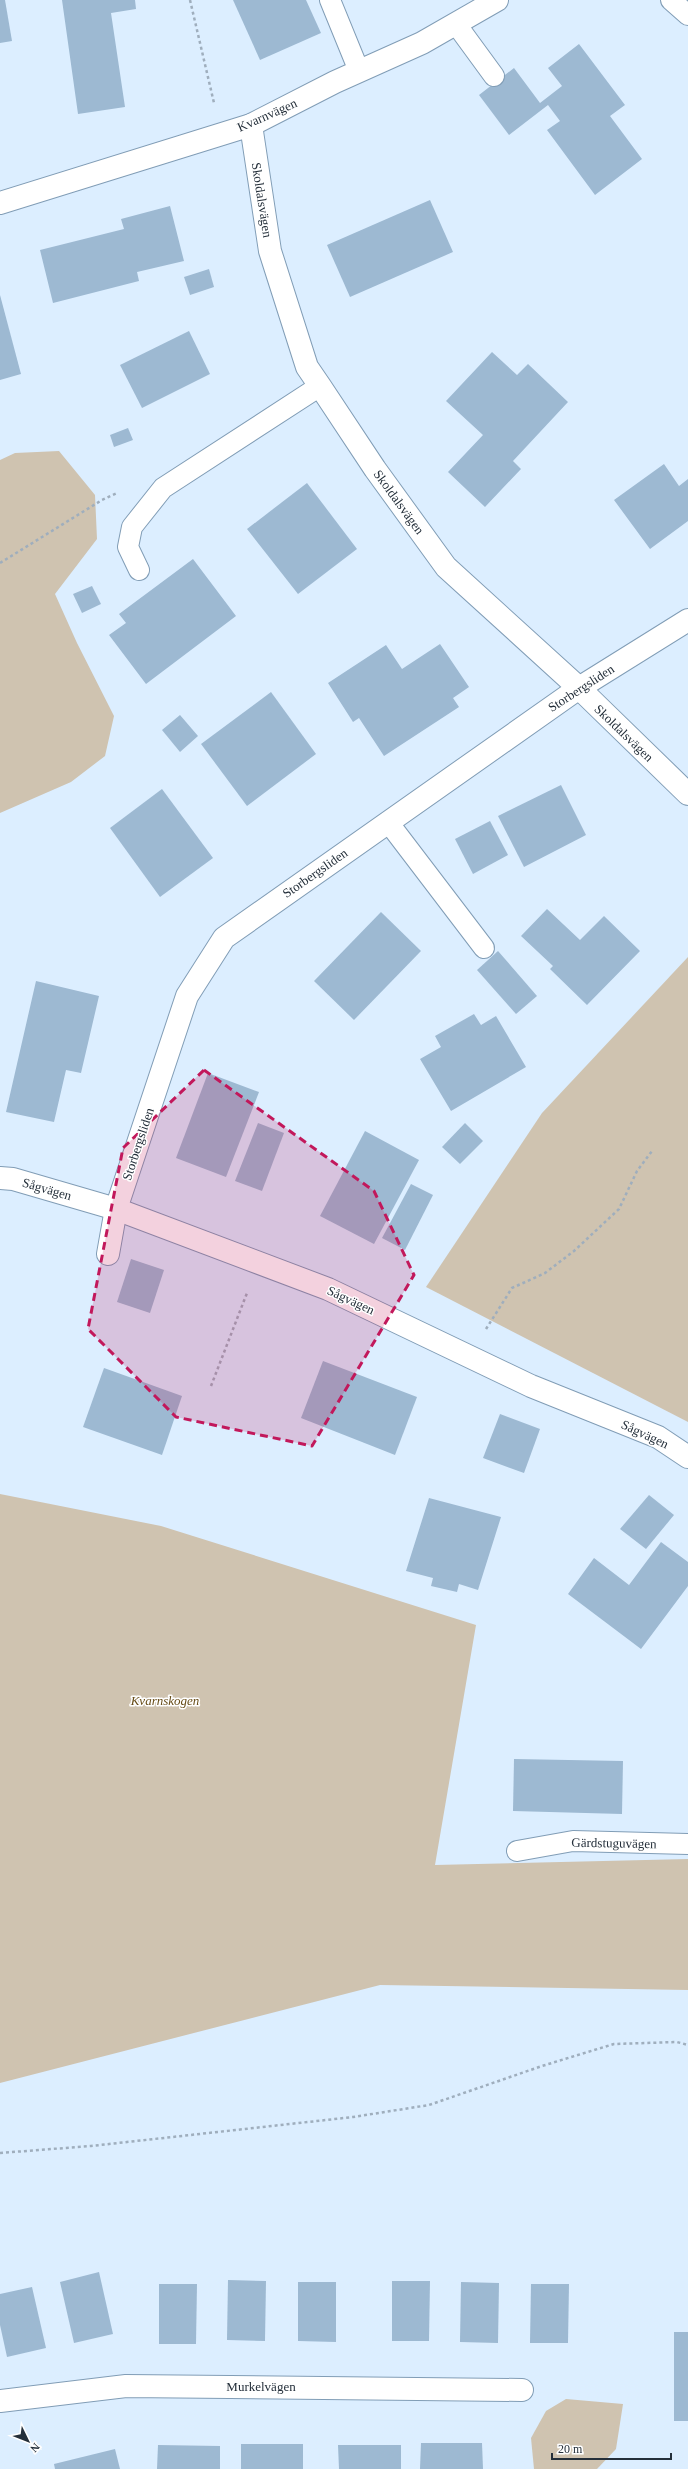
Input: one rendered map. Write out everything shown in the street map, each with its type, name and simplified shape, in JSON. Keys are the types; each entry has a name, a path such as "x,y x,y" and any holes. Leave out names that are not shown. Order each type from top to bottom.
{"street":[{"name":"Kvarnvägen","path":"0,203 251,125 359,71 422,43 497,0"},
{"name":"Skoldalsvägen","path":"251,125 270,251 307,367 375,469 446,567 579,688 688,794"},
{"name":"Storbergsliden","path":"108,1254 116,1209 187,996 224,938 579,688 688,620"},
{"name":"Sågvägen","path":"0,1178 13,1179 116,1209 328,1289 531,1386 658,1437 688,1457"},
{"name":"Murkelvägen","path":"0,2401 126,2386 522,2390"}],"lane":[{"path":"330,0 359,71"},
{"path":"670,0 688,15"},
{"path":"456,24 494,76"},
{"path":"139,570 128,547 132,527 163,488 320,386"},
{"path":"388,822 484,948"},
{"name":"Gärdstuguvägen","path":"517,1851 573,1841 688,1844"}],"path":[{"path":"190,0 222,133"},
{"path":"494,1315 512,1288 544,1273 568,1255 619,1208 637,1171 652,1151"},
{"path":"211,1386 259,1263"},
{"path":"0,2153 99,2145 353,2117 414,2108 429,2105 542,2066 614,2044 677,2042 688,2045"}],"highlighted area":[{"path":"204,1070 374,1191 414,1275 312,1446 176,1417 88,1329 123,1148"}],"green space":[{"path":"59,451 95,495 97,539 55,594 77,643 114,716 105,756 71,782 0,813 0,460 15,453"},
{"path":"688,957 688,1422 426,1287 542,1113"},
{"name":"Kvarnskogen","path":"0,1494 161,1526 476,1625 435,1865 688,1859 688,1990 380,1985 0,2083"},
{"path":"566,2399 623,2404 616,2449 597,2469 534,2469 531,2438 546,2411"}],"building":[{"path":"0,0 5,0 12,41 0,43"},
{"path":"62,0 135,0 136,9 111,13 125,107 78,114"},
{"path":"233,0 306,0 321,33 260,60"},
{"path":"579,44 625,105 610,116 642,159 595,195 547,130 560,121 548,105 509,135 479,95 514,68 540,103 562,86 548,68"},
{"path":"430,200 453,252 350,297 327,245"},
{"path":"170,206 184,261 137,272 139,281 53,303 40,250 124,229 121,219"},
{"path":"209,269 214,287 190,295 184,277"},
{"path":"0,295 21,374 0,380"},
{"path":"189,331 210,374 142,408 120,365"},
{"path":"492,352 517,375 528,364 568,402 513,461 521,469 485,507 448,472 483,435 446,401"},
{"path":"128,428 133,440 114,447 110,435"},
{"path":"664,464 679,486 688,479 688,521 650,549 614,500"},
{"path":"307,483 357,549 298,594 247,529"},
{"path":"193,559 236,616 146,684 109,635 126,623 119,614"},
{"path":"92,586 101,604 82,613 73,594"},
{"path":"440,644 469,687 453,698 459,707 384,756 359,718 353,722 328,683 386,645 402,669"},
{"path":"271,692 316,754 247,806 201,744"},
{"path":"180,715 198,736 180,752 162,730"},
{"path":"561,785 586,835 524,867 498,816"},
{"path":"162,789 213,858 160,897 110,828"},
{"path":"490,821 508,855 473,874 455,839"},
{"path":"547,909 580,940 604,916 640,951 587,1005 550,969 553,966 521,936"},
{"path":"381,912 421,951 354,1020 314,981"},
{"path":"498,951 537,996 516,1014 477,970"},
{"path":"36,981 99,996 81,1073 66,1070 54,1122 6,1112"},
{"path":"474,1014 481,1025 496,1016 526,1067 451,1111 420,1059 441,1047 435,1036"},
{"path":"208,1073 259,1092 226,1177 176,1158"},
{"path":"258,1123 284,1133 262,1191 235,1181"},
{"path":"465,1123 483,1141 460,1164 442,1147"},
{"path":"365,1131 419,1160 374,1244 320,1216"},
{"path":"411,1184 433,1195 405,1250 382,1238"},
{"path":"131,1259 164,1270 150,1313 117,1302"},
{"path":"323,1361 417,1397 395,1455 301,1418"},
{"path":"104,1368 182,1396 162,1455 83,1427"},
{"path":"500,1414 540,1429 524,1473 483,1458"},
{"path":"649,1495 674,1515 646,1549 620,1529"},
{"path":"429,1498 501,1517 478,1590 459,1584 457,1592 431,1586 433,1578 406,1571"},
{"path":"661,1542 688,1562 688,1586 641,1649 568,1594 594,1558 629,1585"},
{"path":"514,1759 623,1761 622,1814 513,1811"},
{"path":"99,2272 113,2334 74,2343 60,2282"},
{"path":"228,2280 266,2281 265,2341 227,2340"},
{"path":"392,2281 430,2281 429,2341 392,2341"},
{"path":"298,2282 336,2282 336,2342 298,2341"},
{"path":"461,2282 499,2283 498,2343 460,2342"},
{"path":"159,2284 197,2284 196,2344 159,2344"},
{"path":"531,2284 569,2284 568,2343 530,2343"},
{"path":"32,2287 46,2348 7,2357 0,2325 0,2294"},
{"path":"674,2332 688,2332 688,2421 674,2421"},
{"path":"421,2443 482,2443 483,2469 420,2469"},
{"path":"241,2444 303,2444 303,2469 241,2469"},
{"path":"158,2445 220,2446 220,2469 157,2469"},
{"path":"338,2445 401,2445 401,2469 339,2469"},
{"path":"115,2449 120,2469 55,2469 54,2464"}]}
